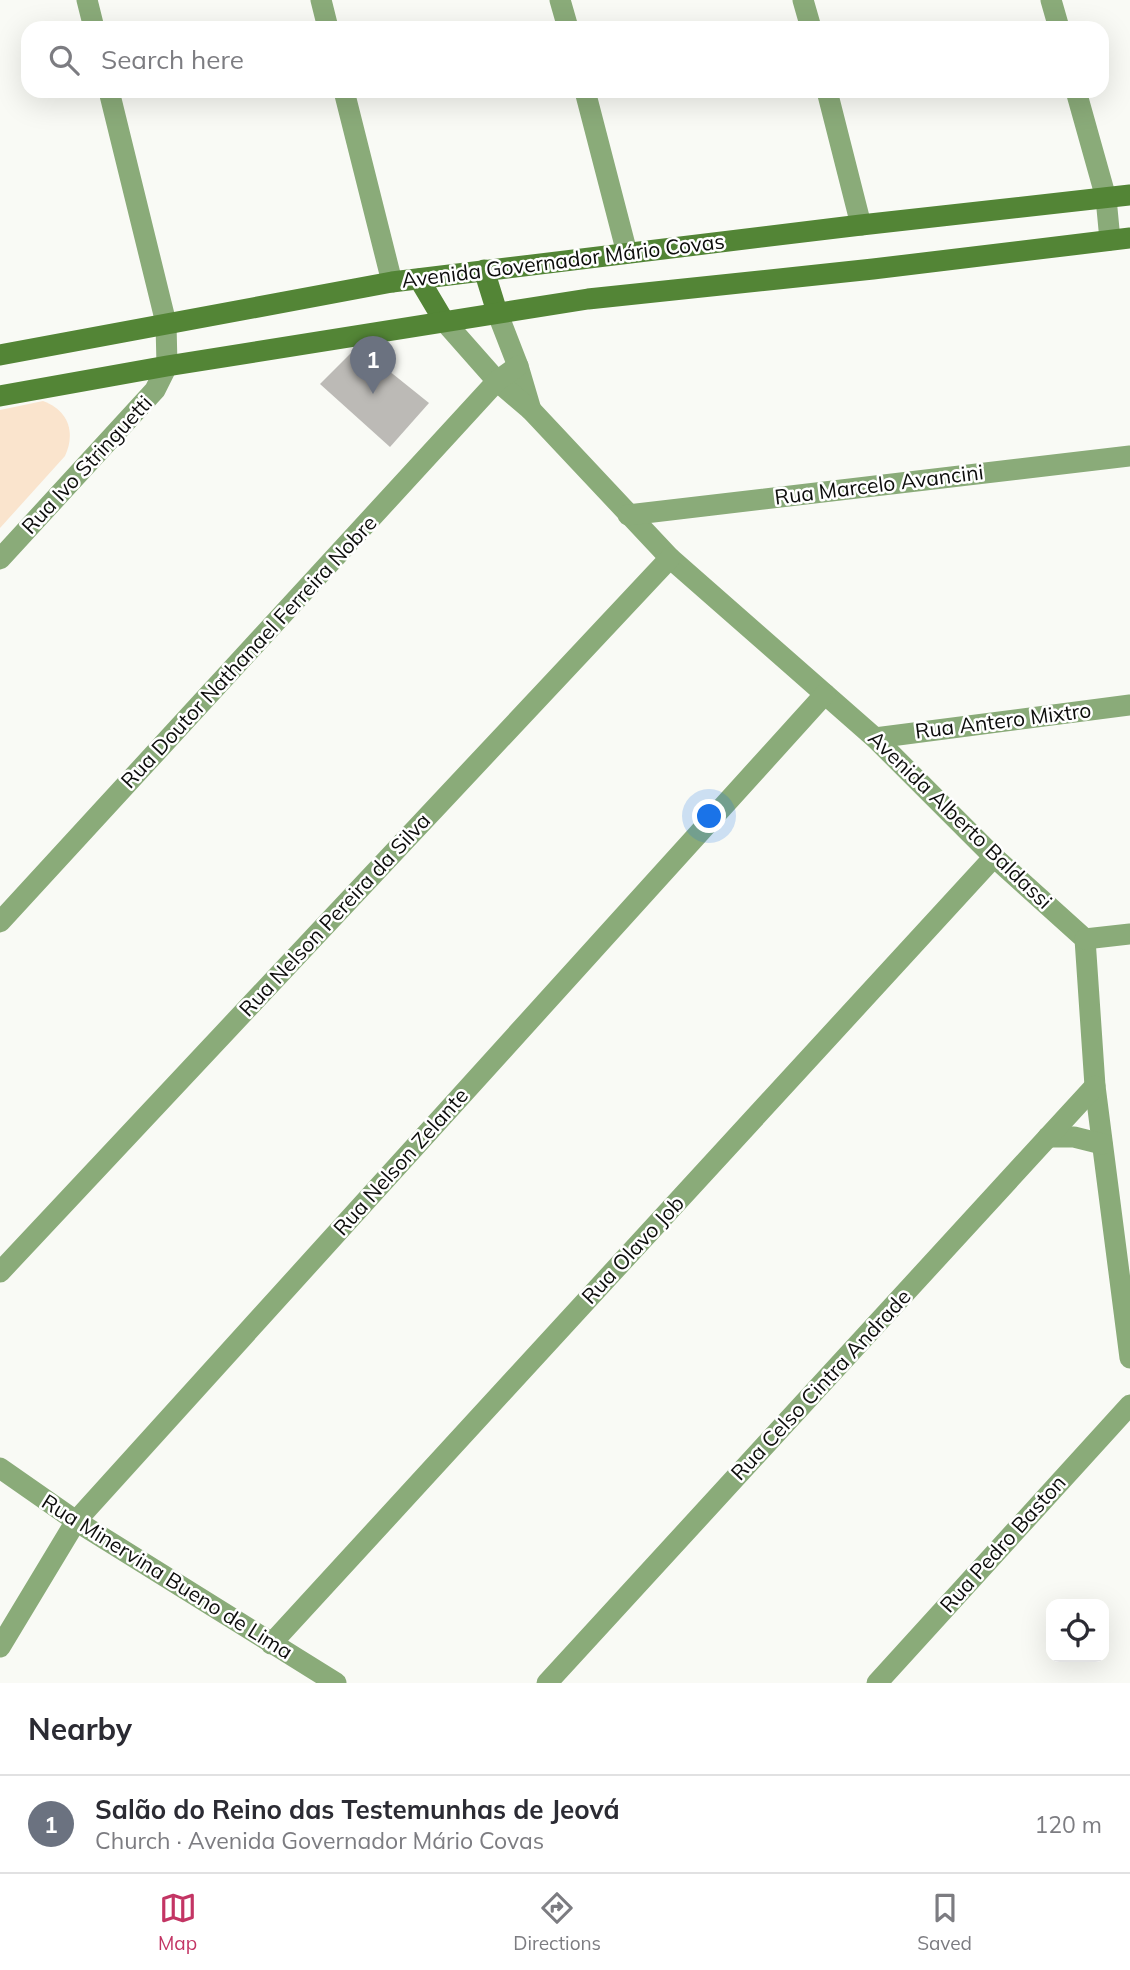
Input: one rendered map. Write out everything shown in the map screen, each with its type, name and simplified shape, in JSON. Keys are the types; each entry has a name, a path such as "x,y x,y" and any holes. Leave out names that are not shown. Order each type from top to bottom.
{"main road":[{"name":"Avenida Governador Mário Covas","path":"0,355 392,282 1130,195"},
{"name":"Avenida Governador Mário Covas","path":"0,397 167,366 588,299 873,269 1120,239"},
{"path":"484,270 497,313"},
{"path":"419,279 444,321"}],"street":[{"path":"87,0 92,21"},
{"path":"321,0 326,21"},
{"path":"561,0 566,21"},
{"path":"803,0 809,21"},
{"path":"1051,0 1057,21"},
{"path":"111,98 166,323 167,366"},
{"path":"346,98 392,282"},
{"path":"586,98 627,253"},
{"path":"829,98 861,225"},
{"path":"1078,98 1120,239"},
{"name":"Avenida Alberto Baldassi","path":"497,313 518,366 531,410"},
{"name":"Avenida Alberto Baldassi","path":"444,321 497,381 531,410 670,558 875,738 994,857 1086,939"},
{"name":"Rua Ivo Stringuetti","path":"0,559 155,390 167,366"},
{"name":"Rua Doutor Nathanael Ferreira Nobre","path":"0,922 497,381 518,366"},
{"name":"Rua Marcelo Avancini","path":"628,515 1130,456"},
{"name":"Rua Nelson Pereira da Silva","path":"0,1272 670,558"},
{"name":"Rua Nelson Zelante","path":"0,1647 76,1521 825,694"},
{"name":"Rua Antero Mixtro","path":"875,738 1130,705"},
{"name":"Rua Olavo Job","path":"271,1644 994,857"},
{"path":"1130,934 1086,939 1095,1086 1130,1358"},
{"name":"Rua Celso Cintra Andrade","path":"547,1683 1095,1086"},
{"path":"1048,1137 1074,1137 1102,1144"},
{"name":"Rua Pedro Baston","path":"877,1683 1130,1405"},
{"name":"Rua Minervina Bueno de Lima","path":"0,1468 76,1521 336,1683"}],"shaded area":[{"path":"43,401 59,410 68,423 70,439 65,456 0,528 0,410"}],"building":[{"path":"358,346 429,403 390,447 320,384"}],"place":[{"name":"Salão do Reino das Testemunhas de Jeová","path":"373,394"}]}
